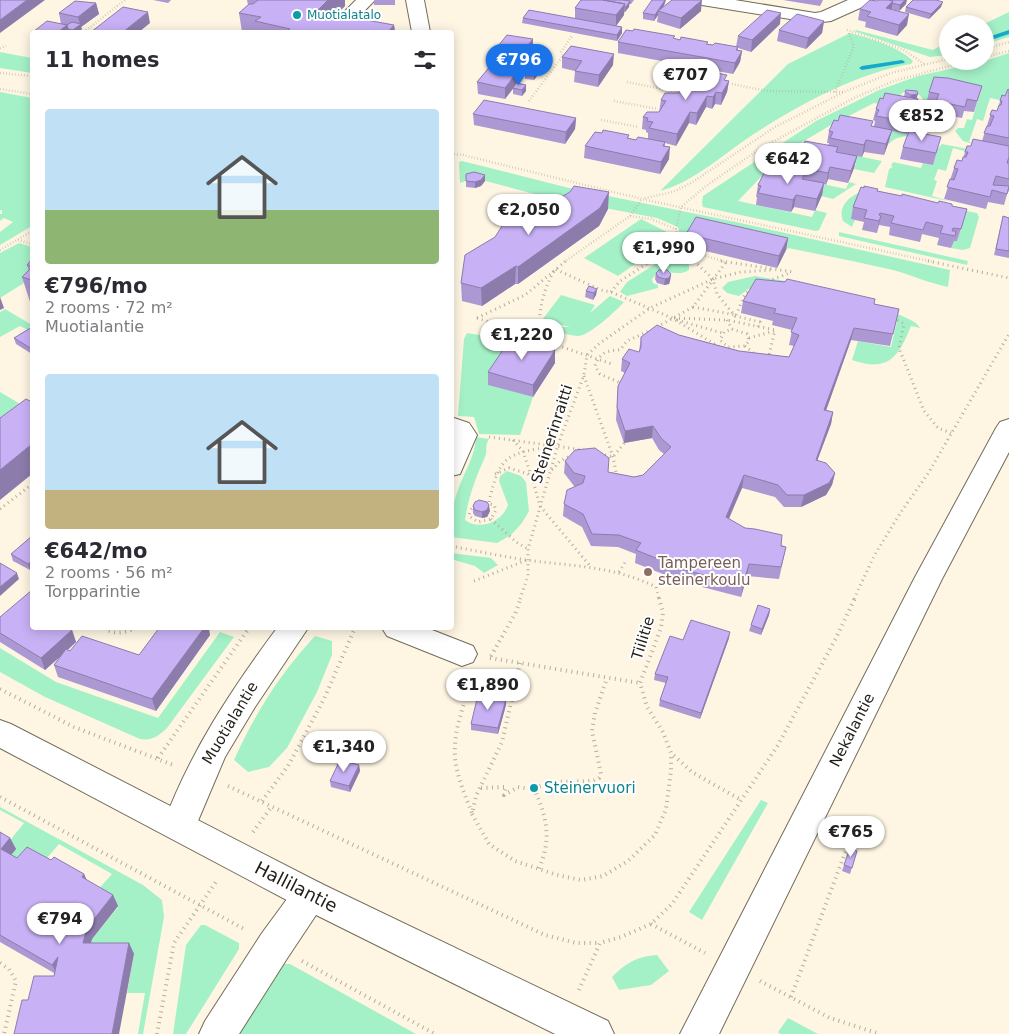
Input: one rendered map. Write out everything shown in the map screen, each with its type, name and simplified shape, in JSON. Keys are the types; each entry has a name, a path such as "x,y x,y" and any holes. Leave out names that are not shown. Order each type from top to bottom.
{"main road":[{"path":"342,25 366,0"},
{"path":"415,0 421,30"},
{"path":"702,0 802,17 819,18 863,0"},
{"name":"Nekalantie","path":"699,1034 928,579 1009,428"},
{"path":"454,448 457,429"},
{"name":"Muotialantie","path":"180,825 188,798 200,772 256,680 292,630"},
{"path":"403,630 477,656"},
{"name":"Hallilantie","path":"0,733 180,825 310,895 580,1027"},
{"path":"218,1034 274,946 310,895"}],"path":[{"path":"87,30 125,0"},
{"path":"819,18 827,23 904,50 924,64"},
{"path":"835,92 854,46 848,30"},
{"path":"561,52 572,36"},
{"path":"994,46 1009,42"},
{"path":"0,48 6,46"},
{"path":"994,55 1009,51"},
{"path":"529,101 565,53"},
{"path":"612,364 477,318 525,295 555,269 630,216 642,199 673,192 691,183 775,128 844,92 891,72 939,61"},
{"path":"610,292 619,282 672,246 677,236 676,229 681,207 706,186 761,148 854,98 894,81 939,68"},
{"path":"0,73 30,76"},
{"path":"627,82 678,92"},
{"path":"732,84 768,91 844,92"},
{"path":"0,89 30,94"},
{"path":"614,101 658,109"},
{"path":"601,120 639,127"},
{"path":"454,154 464,155 642,199 1009,278"},
{"path":"630,216 651,219 676,229"},
{"path":"0,250 30,232"},
{"path":"17,240 30,243"},
{"path":"672,246 726,262 793,272 763,283"},
{"path":"672,246 692,259 713,279 717,294 735,316 760,322 758,327"},
{"path":"631,386 613,381 600,374 595,366 598,359 606,351 620,350 627,342 693,306 726,262"},
{"path":"555,269 601,290 672,318 734,353"},
{"path":"541,340 538,318 540,302 555,269"},
{"path":"587,355 600,343 650,308 713,279 741,272 772,270"},
{"path":"736,315 745,294 756,286"},
{"path":"693,306 766,322"},
{"path":"727,320 730,314"},
{"path":"888,316 904,324 899,348 924,412 938,428 951,433"},
{"path":"672,318 727,320 775,330"},
{"path":"672,318 722,333 732,329 744,332 749,338 749,343 734,348 726,349 707,345"},
{"path":"727,320 732,329"},
{"path":"652,330 661,332"},
{"path":"749,338 775,330"},
{"path":"744,346 767,362 775,330"},
{"path":"722,333 720,340 726,349"},
{"path":"226,785 545,936 576,943 600,943 621,937 651,924 672,904 778,745 851,609 874,556 901,512 929,472 1009,334"},
{"name":"Steinerinraitti","path":"587,355 584,375 558,445 528,549 528,576 515,614 477,656 460,718 455,751 460,778 472,814 489,844 514,861 539,870 581,880 603,876 628,861 655,835 666,809 671,771 671,753"},
{"path":"750,357 759,360"},
{"path":"584,375 613,457 618,480"},
{"path":"457,429 586,451"},
{"path":"512,439 523,451 528,461 540,506 590,567"},
{"path":"613,457 628,439"},
{"path":"489,502 495,474 505,459 523,451 558,445"},
{"path":"551,472 560,461 569,457 590,454"},
{"path":"596,454 613,457"},
{"path":"495,474 509,468 520,470 528,474 533,481"},
{"path":"0,509 30,486"},
{"path":"489,502 494,505 496,510 491,519 478,522 469,516 469,512 475,504 489,502"},
{"path":"491,519 516,542 528,549"},
{"name":"Tiilitie","path":"454,547 528,560 619,572 656,587 663,613 661,628 640,683 648,707 671,753 692,772 741,800"},
{"path":"474,581 528,560"},
{"path":"619,572 626,561"},
{"path":"108,630 114,633 124,633 131,630"},
{"path":"0,689 74,727 158,758 247,630"},
{"path":"262,801 288,766 302,741 324,699 354,630"},
{"path":"477,656 640,683"},
{"path":"472,814 476,796 502,742 520,663"},
{"path":"481,788 506,787 504,795 518,787 527,790 552,782 586,782 599,778 602,774 592,731 595,713 607,678"},
{"path":"534,788 546,818 549,838 546,855 539,870"},
{"path":"0,797 435,1034"},
{"path":"157,1034 174,943 199,905 272,806"},
{"path":"848,845 791,997 830,1018 880,1034"},
{"path":"580,1027 600,943"},
{"path":"0,963 9,969 16,981 4,1034"}],"green space":[{"path":"1009,12 1009,37 994,41 994,19"},
{"path":"854,31 933,50 939,47 939,56 930,57"},
{"path":"850,33 892,47 913,61 911,64 890,68 847,83 803,104 763,128 694,176 660,191 788,64"},
{"path":"0,52 30,58 30,73 0,68"},
{"path":"1009,53 1009,102 990,98 983,121 977,119 969,142 985,145 987,148 963,141 955,131 958,128 964,128 967,119 972,120 981,90 934,81 925,106 920,102 923,99 916,93 902,93 899,97 929,113 874,103 841,120 918,136 898,138 888,145 891,136 831,125 799,144 882,161 874,173 854,169 856,163 789,150 766,172 846,189 849,182 856,184 833,199 821,196 823,190 761,177 738,201 812,217 815,210 827,213 819,230 816,231 703,207 703,196 816,121 879,90 918,76 945,70 994,70 994,58"},
{"path":"0,92 30,98 30,227 0,245 0,232 13,222 4,218 0,221 2,210 0,210"},
{"path":"942,144 1009,157 1009,163 953,148 946,171 938,169 934,180 937,181 932,196 952,202 885,187 889,169 893,167 891,166 893,162 921,168 923,163 933,165 938,148"},
{"path":"462,161 569,188 736,222 950,270 948,287 893,270 788,248 786,250 679,232 678,227 657,218 584,204 572,204 474,178 460,183 459,162"},
{"path":"865,191 851,219 855,220 852,227 843,221 842,210 850,198"},
{"path":"966,211 977,213 979,217 970,248 963,250 951,248 950,240 957,241"},
{"path":"641,219 675,236 618,276 584,258"},
{"path":"839,232 968,261 967,265 839,236"},
{"path":"19,243 30,246 30,279 0,298 0,253"},
{"path":"668,256 679,256 689,263 689,270 680,273 661,273 656,275 652,279 653,283 658,285 658,288 627,296 620,292 627,282"},
{"path":"755,276 817,286 814,292 889,311 915,322 920,328 911,326 897,353 884,363 865,364 852,360 858,341 891,347 897,321 751,287 739,296 727,293 722,288 728,282"},
{"path":"561,295 595,305 590,313 610,296 624,302 595,328 583,335 576,336 558,332 561,327 570,327 542,320"},
{"path":"5,309 30,324 30,331 20,326 0,337 0,312"},
{"path":"467,333 514,341 488,384 533,397 520,435 479,434 474,417 458,416 464,339"},
{"path":"0,392 22,405 0,421"},
{"path":"476,437 489,439 486,455 470,496 465,520 477,525 484,525 501,516 508,505 499,481 500,476 507,471 521,476 526,482 529,511 522,523 511,535 497,543 454,537 454,501"},
{"path":"454,553 491,558 498,565 484,573 475,566 454,560"},
{"path":"220,632 234,637 167,728 152,739 140,739 45,697 0,672 0,648 56,682 158,718"},
{"path":"315,636 332,641 332,655 317,692 287,748 269,767 248,772 234,760 242,742 279,680"},
{"path":"761,800 768,803 702,920 689,912"},
{"path":"0,807 143,885 162,900 164,917 143,1034 138,1034 145,993 127,993 134,954 88,954 92,939 118,907 95,893 112,874 59,844 42,864 7,860 7,844 24,823 0,810"},
{"path":"201,925 205,925 239,943 239,949 186,1034 173,1034 186,945"},
{"path":"657,955 669,971 651,985 619,990 612,977 617,972 627,964 638,959"},
{"path":"284,964 290,964 416,1034 240,1034 279,967"},
{"path":"788,1018 818,1034 780,1034 778,1032"}],"building":[{"path":"0,0 27,0 0,20"},
{"name":"Muotialatalo","path":"258,0 328,0 317,11 394,25 390,30 288,30 290,29 255,21 261,17 239,13 249,4 253,4"},
{"path":"581,0 603,0 625,4 616,15 575,8"},
{"path":"603,0 630,1 626,7 624,6 625,4"},
{"path":"652,0 665,0 655,15 643,13"},
{"path":"672,0 702,0 681,18 658,11"},
{"path":"870,0 893,1 886,8 909,14 899,25 867,16 871,12 860,9"},
{"path":"889,0 905,0 900,5"},
{"path":"913,0 936,0 943,2 931,14 906,7"},
{"path":"75,1 96,3 78,17 59,13"},
{"path":"123,7 148,12 126,30 94,30"},
{"path":"529,10 622,27 617,35 523,18"},
{"path":"767,10 781,13 752,40 738,36"},
{"path":"797,14 824,21 808,38 779,30"},
{"path":"47,21 67,25 61,30 36,30"},
{"path":"72,22 81,24 73,30 68,29 67,25"},
{"path":"634,29 675,36 673,38 680,40 681,37 708,42 706,44 713,45 715,43 738,47 736,50 742,51 735,63 618,42 626,30 633,31"},
{"path":"507,35 533,39 520,55 529,57 505,88 477,82 502,52 494,51"},
{"path":"571,46 614,54 599,75 575,71 582,61 562,57"},
{"path":"532,51 541,53 538,58 529,56"},
{"path":"528,68 537,70 534,75 525,73"},
{"path":"700,70 727,75 724,80 729,81 722,93 716,92 713,97 707,96 697,113 690,112 677,134 649,128 653,122 647,121 648,118 643,117 647,112 659,112 666,101 661,100 665,93 679,93 690,75 696,76"},
{"path":"934,77 948,78 982,86 977,101 967,99 965,107 936,101 939,94 929,92"},
{"path":"516,83 526,85 522,90 513,88"},
{"path":"1008,89 1009,138 984,133 987,126 990,126 994,116 990,115 992,110 997,111 999,105 1001,105 1002,95 1005,96"},
{"path":"906,90 917,91 918,94 911,95 905,92"},
{"path":"885,93 918,99 916,104 935,107 930,121 912,117 910,122 876,116 879,110 876,109 880,98 883,99"},
{"path":"484,100 576,118 566,132 473,114"},
{"path":"840,115 873,121 871,126 892,130 886,144 866,140 864,145 830,138 833,132 829,131 834,120 838,121"},
{"path":"603,130 629,135 627,138 636,140 638,137 665,142 663,146 670,147 661,162 585,146 595,132 602,133"},
{"path":"909,131 941,137 936,153 903,147"},
{"path":"973,139 1009,146 1007,163 1009,163 1009,179 996,176 993,185 1009,186 1007,194 992,190 990,197 947,187 950,179 954,180 958,169 954,168 957,160 962,161 963,157 966,157 968,152 965,152 967,146 971,146"},
{"path":"805,141 838,147 836,152 857,156 851,171 830,167 828,173 793,166 796,159 793,158 798,146 802,147"},
{"path":"770,167 805,174 802,179 824,183 817,199 796,195 793,200 758,193 761,186 758,185 764,173 767,174"},
{"path":"474,172 485,175 481,180 475,182 466,181 466,174"},
{"path":"574,186 609,192 600,208 518,267 516,266 481,288 461,283 465,255 495,237 504,223 542,208 570,192"},
{"path":"864,186 878,189 877,191 902,196 902,194 938,203 939,201 967,209 961,229 953,228 952,231 956,231 955,236 940,233 943,226 926,222 923,230 891,223 894,216 880,213 879,221 864,218 867,210 853,207 861,187 864,188"},
{"path":"1003,216 1009,218 1009,251 996,249"},
{"path":"696,217 788,238 779,256 686,234"},
{"path":"30,269 30,279 22,277"},
{"path":"659,270 667,270 671,274 669,278 658,277 656,273"},
{"path":"756,279 785,282 787,279 875,299 874,304 899,309 893,334 854,328 824,410 833,412 816,460 826,463 835,473 829,483 804,495 787,495 778,485 744,475 726,517 745,528 782,535 781,546 786,547 781,567 749,564 743,585 685,570 636,550 641,543 619,535 592,534 583,514 564,504 567,490 583,483 585,476 574,473 565,461 575,450 595,448 609,458 608,472 634,477 643,475 671,447 661,438 653,426 625,431 617,407 618,386 630,363 622,359 629,349 639,352 641,337 657,325 679,335 739,351 789,357 799,335 791,332 797,318 774,313 776,309 743,301"},
{"path":"589,286 597,289 594,293 586,291"},
{"path":"30,328 30,348 14,338"},
{"path":"511,338 555,350 533,385 488,372"},
{"path":"26,399 30,401 30,446 0,470 0,418"},
{"path":"479,500 487,502 489,505 487,510 482,512 475,510 473,506"},
{"path":"30,538 30,562 28,564 11,554"},
{"path":"0,563 17,573 0,587"},
{"path":"30,592 30,630 72,630 41,658 0,633 0,617"},
{"path":"758,605 770,609 762,629 751,625"},
{"path":"691,620 730,632 701,713 660,700 668,677 655,674 670,636 683,640"},
{"path":"158,630 203,630 152,699 54,665 66,649 70,651 82,636 139,655"},
{"path":"478,695 506,699 498,728 471,724"},
{"path":"340,760 359,765 349,786 330,781"},
{"path":"0,832 10,838 1,849 17,858 27,847 51,860 54,857 84,874 82,877 113,895 87,928 83,943 129,943 112,1034 14,1034 22,1000 28,1000 34,976 54,976 58,957 52,965 0,935"},
{"path":"850,848 857,851 852,868 844,865"}],"waterway":[{"path":"994,37 1009,32"},
{"path":"862,68 902,62"}],"place":[{"name":"Muotialatalo","path":"297,15"},
{"name":"Tampereen steinerkoulu","path":"648,572"},
{"name":"Steinervuori","path":"534,788"}]}
